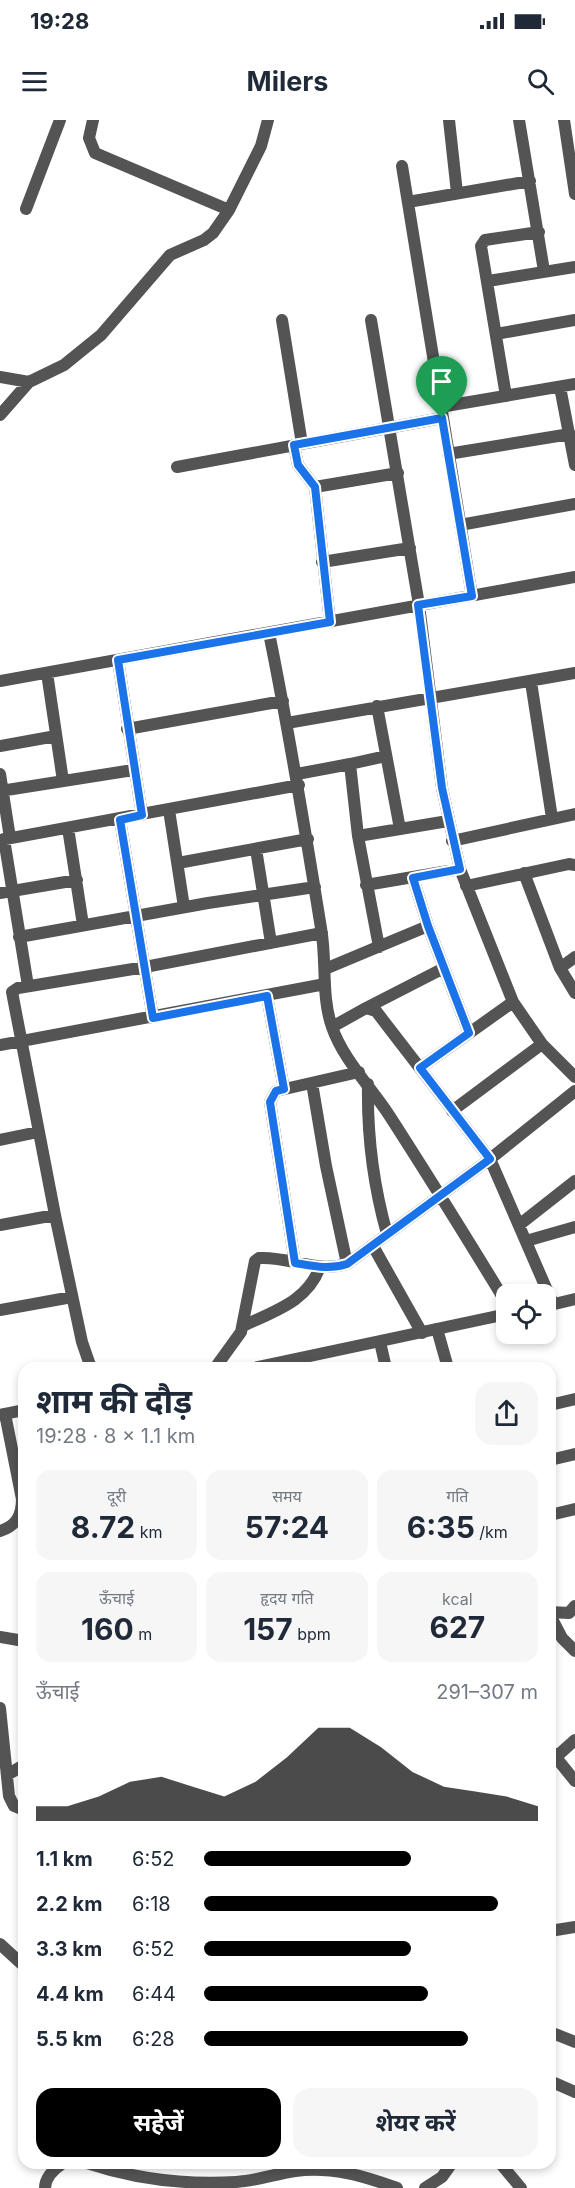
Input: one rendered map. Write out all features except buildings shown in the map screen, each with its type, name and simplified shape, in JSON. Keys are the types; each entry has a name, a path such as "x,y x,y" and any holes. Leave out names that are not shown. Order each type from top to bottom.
{"street":[{"path":"27,209 60,120"},
{"path":"93,120 89,138 95,153 230,210"},
{"path":"0,415 29,382 64,365 101,334 170,255 204,240 213,233 230,210 261,146 268,120"},
{"path":"449,120 457,193"},
{"path":"519,120 544,272"},
{"path":"564,120 575,194"},
{"path":"402,166 472,596"},
{"path":"408,202 530,181"},
{"path":"506,396 482,242 538,232"},
{"path":"488,281 575,267"},
{"path":"282,320 298,444 298,465 315,487 330,622"},
{"path":"371,320 410,548 452,841 466,886 513,1002 542,1044 575,1077"},
{"path":"496,333 575,320"},
{"path":"0,376 29,382"},
{"path":"177,467 390,427 506,396 575,384"},
{"path":"560,387 575,465"},
{"path":"448,454 570,434"},
{"path":"315,487 398,473"},
{"path":"460,525 575,504"},
{"path":"322,562 410,548"},
{"path":"0,681 575,577"},
{"path":"269,633 308,839 322,933 327,1009 332,1027 347,1057 368,1084 441,1195 496,1286"},
{"path":"118,660 133,770 142,815"},
{"path":"47,673 63,781"},
{"path":"287,723 575,673"},
{"path":"531,681 552,818"},
{"path":"127,729 283,701"},
{"path":"377,706 400,828"},
{"path":"0,746 56,736"},
{"path":"5,839 169,810 298,780 386,756"},
{"path":"350,764 358,836 379,947"},
{"path":"1,790 133,770"},
{"path":"0,774 6,892 19,937 28,986"},
{"path":"169,810 184,907"},
{"path":"452,841 575,813"},
{"path":"120,820 153,1018"},
{"path":"358,836 448,821"},
{"path":"68,828 83,925"},
{"path":"178,862 308,839"},
{"path":"256,849 271,943"},
{"path":"466,886 575,865"},
{"path":"366,885 460,869"},
{"path":"524,873 560,968 575,993"},
{"path":"413,878 428,926 469,1033"},
{"path":"6,892 77,880"},
{"path":"19,937 184,907 315,887"},
{"path":"325,969 428,926"},
{"path":"89,1362 72,1297 20,1042 12,992 28,986 145,968 322,933"},
{"path":"560,968 575,957"},
{"path":"332,1027 444,968"},
{"path":"0,1046 325,984"},
{"path":"267,996 284,1089"},
{"path":"420,1068 513,1002"},
{"path":"366,1008 376,1011 490,1159 542,1284"},
{"path":"452,1111 542,1044"},
{"path":"295,1263 270,1102 276,1091 359,1072"},
{"path":"312,1083 326,1166 347,1264"},
{"path":"368,1084 371,1168 387,1234"},
{"path":"219,1362 243,1326 255,1261 266,1257 334,1268 347,1264 490,1159 575,1091"},
{"path":"0,1140 38,1132"},
{"path":"519,1225 575,1181"},
{"path":"0,1225 55,1215"},
{"path":"526,1241 575,1227"},
{"path":"373,1246 422,1333"},
{"path":"243,1326 300,1298 314,1282 320,1267"},
{"path":"0,1310 72,1297"},
{"path":"556,1304 575,1299"},
{"path":"303,1362 380,1342 496,1316"},
{"path":"437,1329 446,1362"},
{"path":"380,1342 385,1362"},
{"path":"556,1404 575,1400"},
{"path":"18,1411 2,1414 18,1469"},
{"path":"556,1459 575,1454"},
{"path":"556,1514 575,1509"},
{"path":"0,1531 18,1519"},
{"path":"556,1614 569,1613 575,1606"},
{"path":"556,1626 562,1638 575,1652"},
{"path":"0,1637 18,1640"},
{"path":"0,1708 11,1802 18,1808"},
{"path":"556,1752 575,1740"},
{"path":"556,1758 575,1781"},
{"path":"7,1775 18,1769"},
{"path":"556,1930 575,1927"},
{"path":"0,1944 18,1960"},
{"path":"556,2034 575,2042"},
{"path":"556,2084 575,2092"},
{"path":"45,2188 45,2182 54,2169"},
{"path":"107,2169 124,2174 204,2184 239,2182 287,2169"},
{"path":"316,2169 340,2170 398,2188"},
{"path":"425,2188 441,2177 447,2169"},
{"path":"504,2169 516,2186"}],"route":[{"path":"442,418 472,596 418,605 442,788 460,869 413,878 428,926 469,1033 420,1068 490,1159 347,1264 334,1268 320,1267 295,1263 270,1102 271,1095 284,1089 267,996 153,1018 120,820 142,815 133,770 118,660 330,622 315,487 298,465 294,445 442,418"}]}
